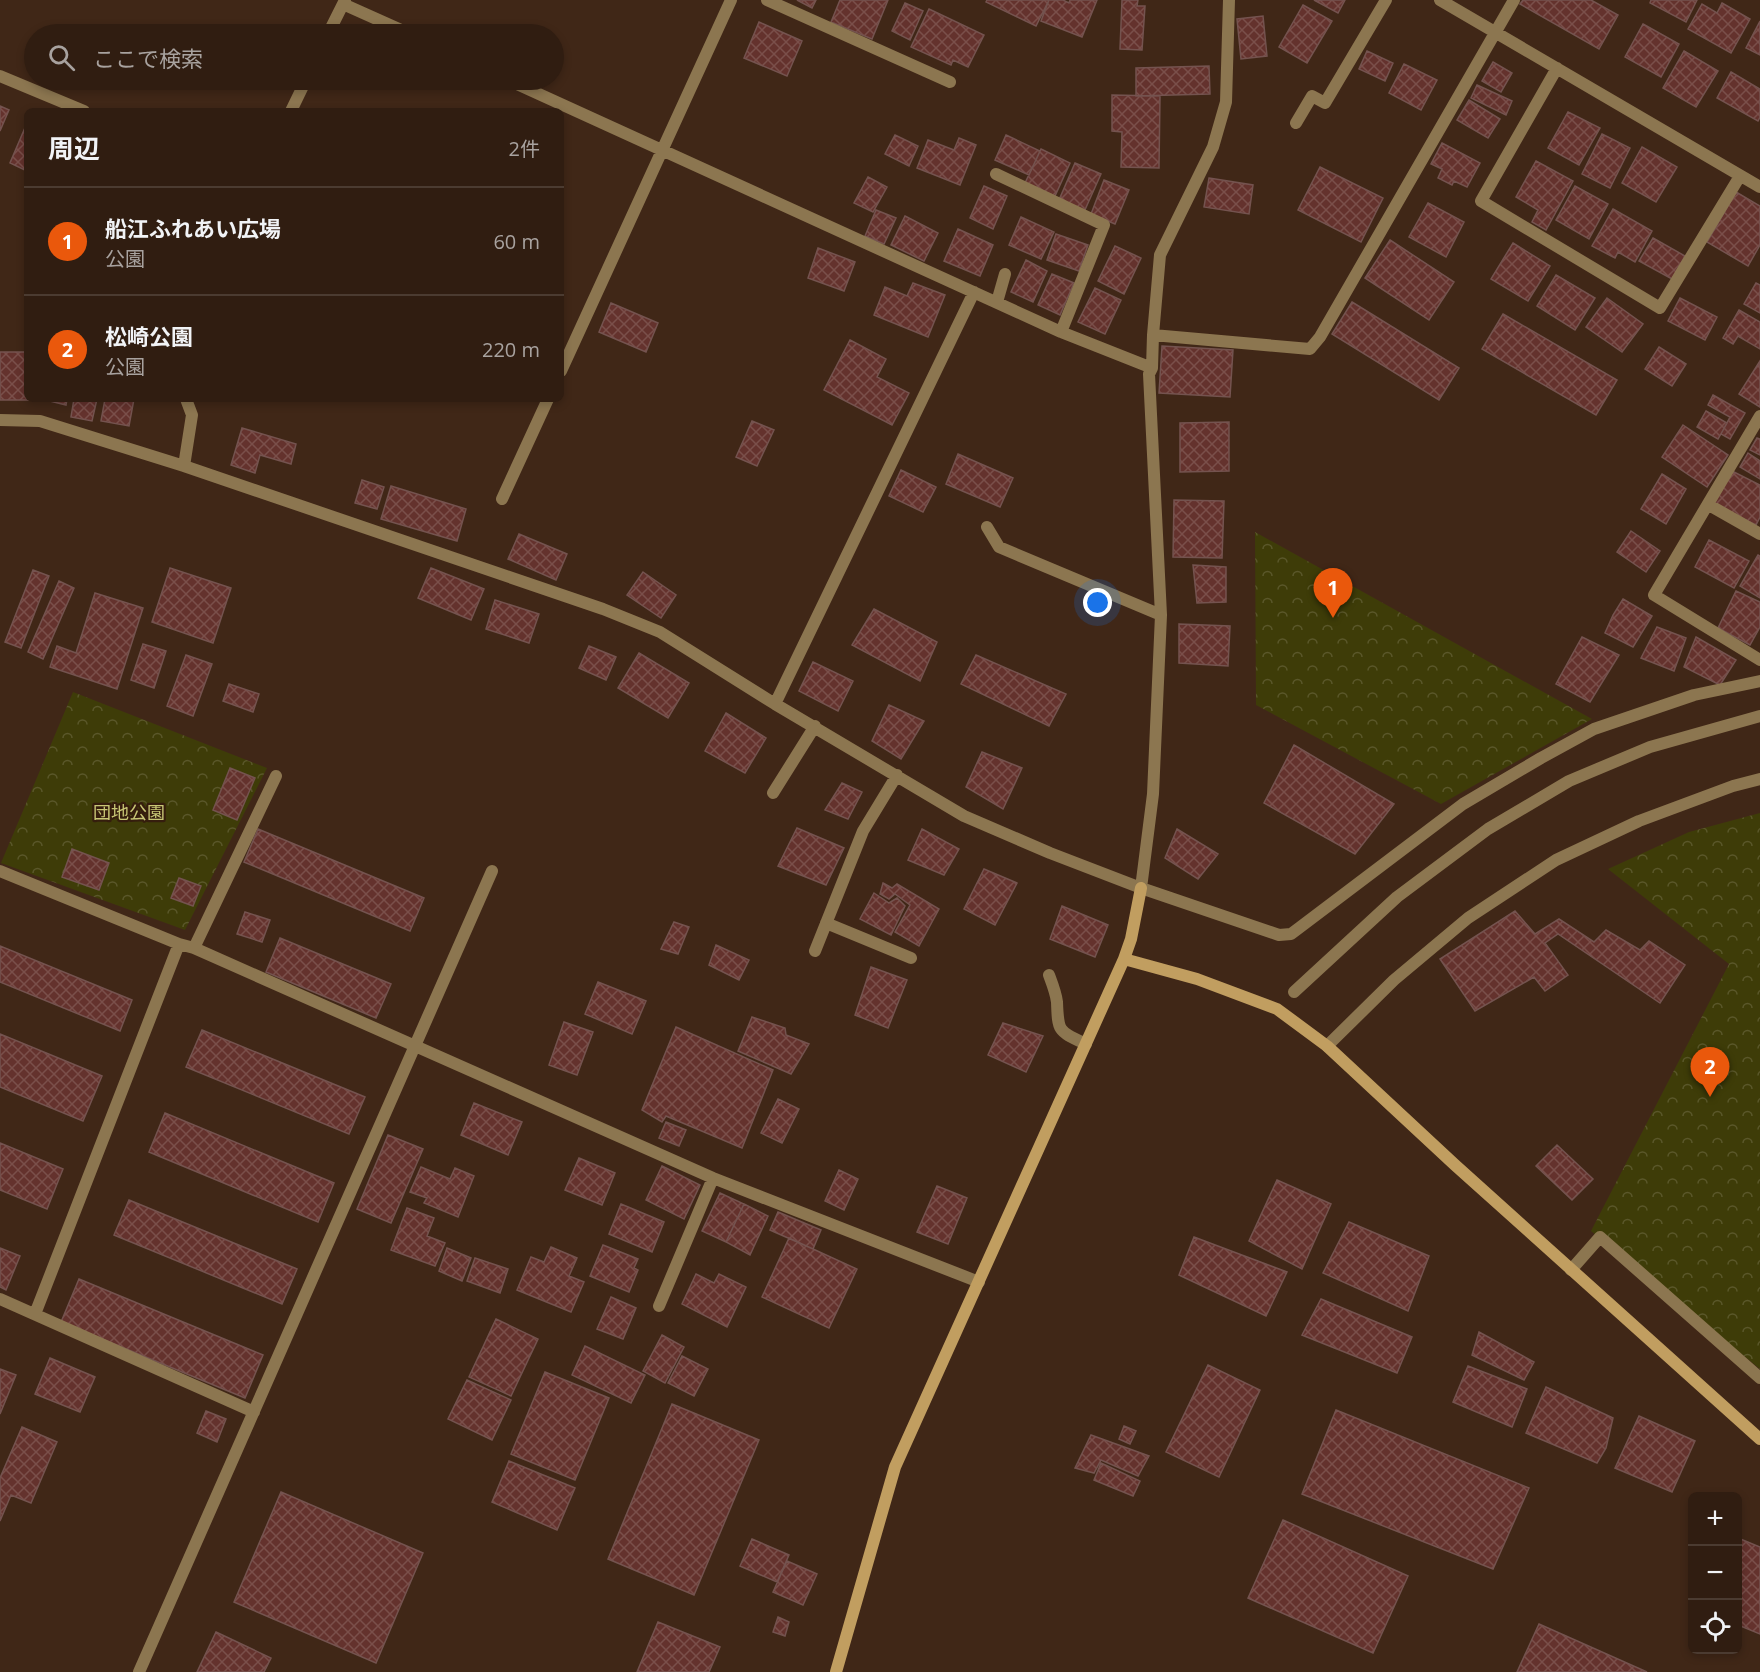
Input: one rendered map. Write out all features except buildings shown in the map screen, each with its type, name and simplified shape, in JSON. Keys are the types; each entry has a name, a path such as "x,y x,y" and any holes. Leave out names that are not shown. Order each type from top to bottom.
{"street":[{"path":"564,364 731,0"},
{"path":"767,0 950,82"},
{"path":"836,1672 895,1467 1131,939 1141,888 1154,794 1161,615 1149,374 1152,368 1160,255 1213,147 1226,102 1229,0"},
{"path":"1296,123 1312,96 1325,104 1386,0"},
{"path":"1440,0 1760,187"},
{"path":"1153,335 1310,349 1320,337 1514,0"},
{"path":"333,24 344,2 389,24"},
{"path":"1557,68 1481,201 1660,308 1740,176"},
{"path":"0,76 24,86"},
{"path":"34,90 77,108"},
{"path":"292,108 301,90"},
{"path":"530,90 1061,332 1152,368"},
{"path":"996,174 1104,225 1061,332"},
{"path":"997,302 1005,274"},
{"path":"775,704 974,292"},
{"path":"184,466 192,415 187,402"},
{"path":"502,499 547,402"},
{"path":"1760,416 1654,595 1760,660"},
{"path":"0,420 40,421 184,466 603,609 660,633 964,816 1050,853 1141,888 1279,935 1291,934 1462,804 1594,729 1694,695 1760,681"},
{"path":"1709,505 1760,534"},
{"path":"987,527 999,547 1161,615"},
{"path":"1294,992 1397,897 1488,829 1569,781 1650,747 1760,716"},
{"path":"772,793 815,726"},
{"path":"815,951 864,831 897,775"},
{"path":"194,948 276,776"},
{"path":"1327,1046 1394,980 1468,918 1556,860 1639,821 1733,786 1760,779"},
{"path":"0,871 179,944 194,948 713,1178 979,1282"},
{"path":"139,1672 492,871"},
{"path":"826,923 911,958"},
{"path":"35,1314 179,944"},
{"path":"1124,959 1197,979 1277,1009 1327,1046 1571,1270 1760,1439"},
{"path":"1049,975 1057,1000 1058,1026 1063,1032 1086,1044"},
{"path":"659,1306 713,1178"},
{"path":"1571,1270 1600,1237 1760,1378"},
{"path":"0,1299 254,1413"}],"green space":[{"path":"1255,532 1592,719 1441,804 1256,705"},
{"name":"団地公園","path":"73,692 267,768 185,930 1,863"},
{"path":"1760,813 1760,1369 1591,1231 1729,964 1608,869 1689,832"}],"place":[{"name":"船江ふれあい広場","path":"1333,618"},
{"name":"松崎公園","path":"1710,1097"}]}
